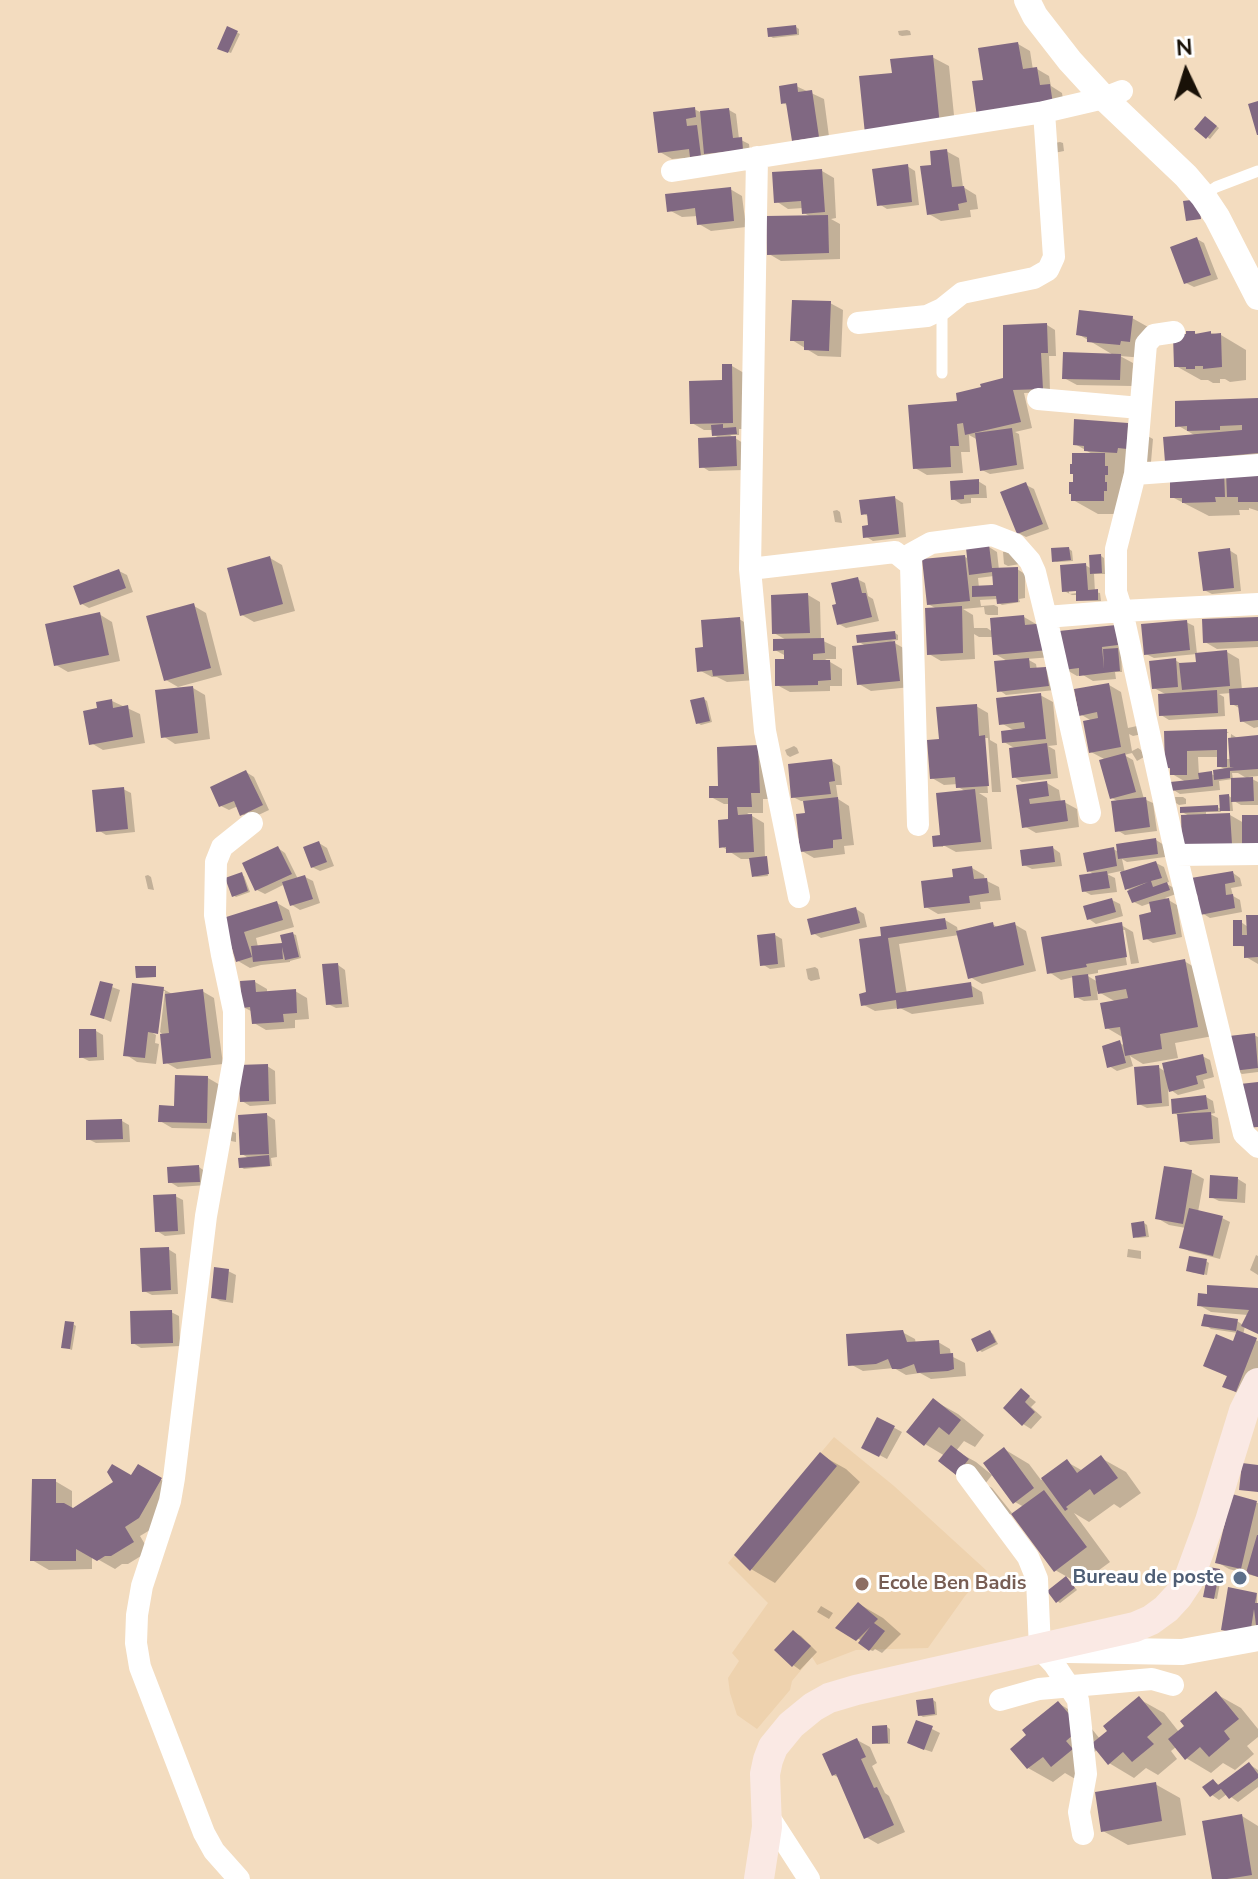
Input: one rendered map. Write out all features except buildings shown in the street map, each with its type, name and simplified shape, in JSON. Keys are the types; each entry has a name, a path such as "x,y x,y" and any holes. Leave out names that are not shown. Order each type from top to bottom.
{"main road":[{"path":"759,1879 766,1839 765,1774 773,1747 791,1725 813,1707 829,1698 856,1690 1135,1627 1166,1609 1188,1581 1244,1411 1258,1383"}],"street":[{"path":"1027,0 1035,16 1070,61 1197,166 1217,217 1258,297"},
{"path":"1044,0 1113,95"},
{"path":"672,171 1044,112 1113,95"},
{"path":"858,323 919,318 942,309 962,293 1034,278 1048,270 1054,249 1044,112"},
{"path":"757,157 750,569 765,731 799,897"},
{"path":"1209,191 1232,211 1258,262"},
{"path":"1174,332 1154,335 1146,344 1135,474 1116,549 1116,592 1244,1134 1258,1147"},
{"path":"1038,399 1140,408"},
{"path":"1135,474 1258,465"},
{"path":"918,825 909,558 931,543 992,535 1015,544 1035,572 1090,813"},
{"path":"750,569 895,552 911,565"},
{"path":"1046,617 1258,604"},
{"path":"239,1879 214,1851 204,1833 140,1667 136,1643 142,1586 170,1501 174,1478 206,1216 234,1059 234,1011 215,915 216,862 222,847 252,823"},
{"path":"1176,855 1258,854"},
{"path":"967,1475 1028,1557 1037,1579 1040,1649 1078,1700 1086,1774 1079,1812 1083,1834"},
{"path":"1040,1649 1182,1652 1258,1638"},
{"path":"1000,1700 1039,1689 1152,1679 1173,1685"},
{"path":"767,1814 809,1879"}],"lane":[{"path":"1209,191 1258,171"},
{"path":"942,309 942,373"}],"shaded area":[{"name":"Ecole Ben Badis","path":"834,1437 894,1486 987,1571 928,1648 856,1650 817,1665 812,1657 792,1681 790,1690 757,1729 737,1715 728,1678 739,1661 732,1653 768,1603 728,1563"}],"place":[{"name":"Bureau de poste","path":"1240,1578"},
{"name":"Ecole Ben Badis","path":"862,1584"}]}
